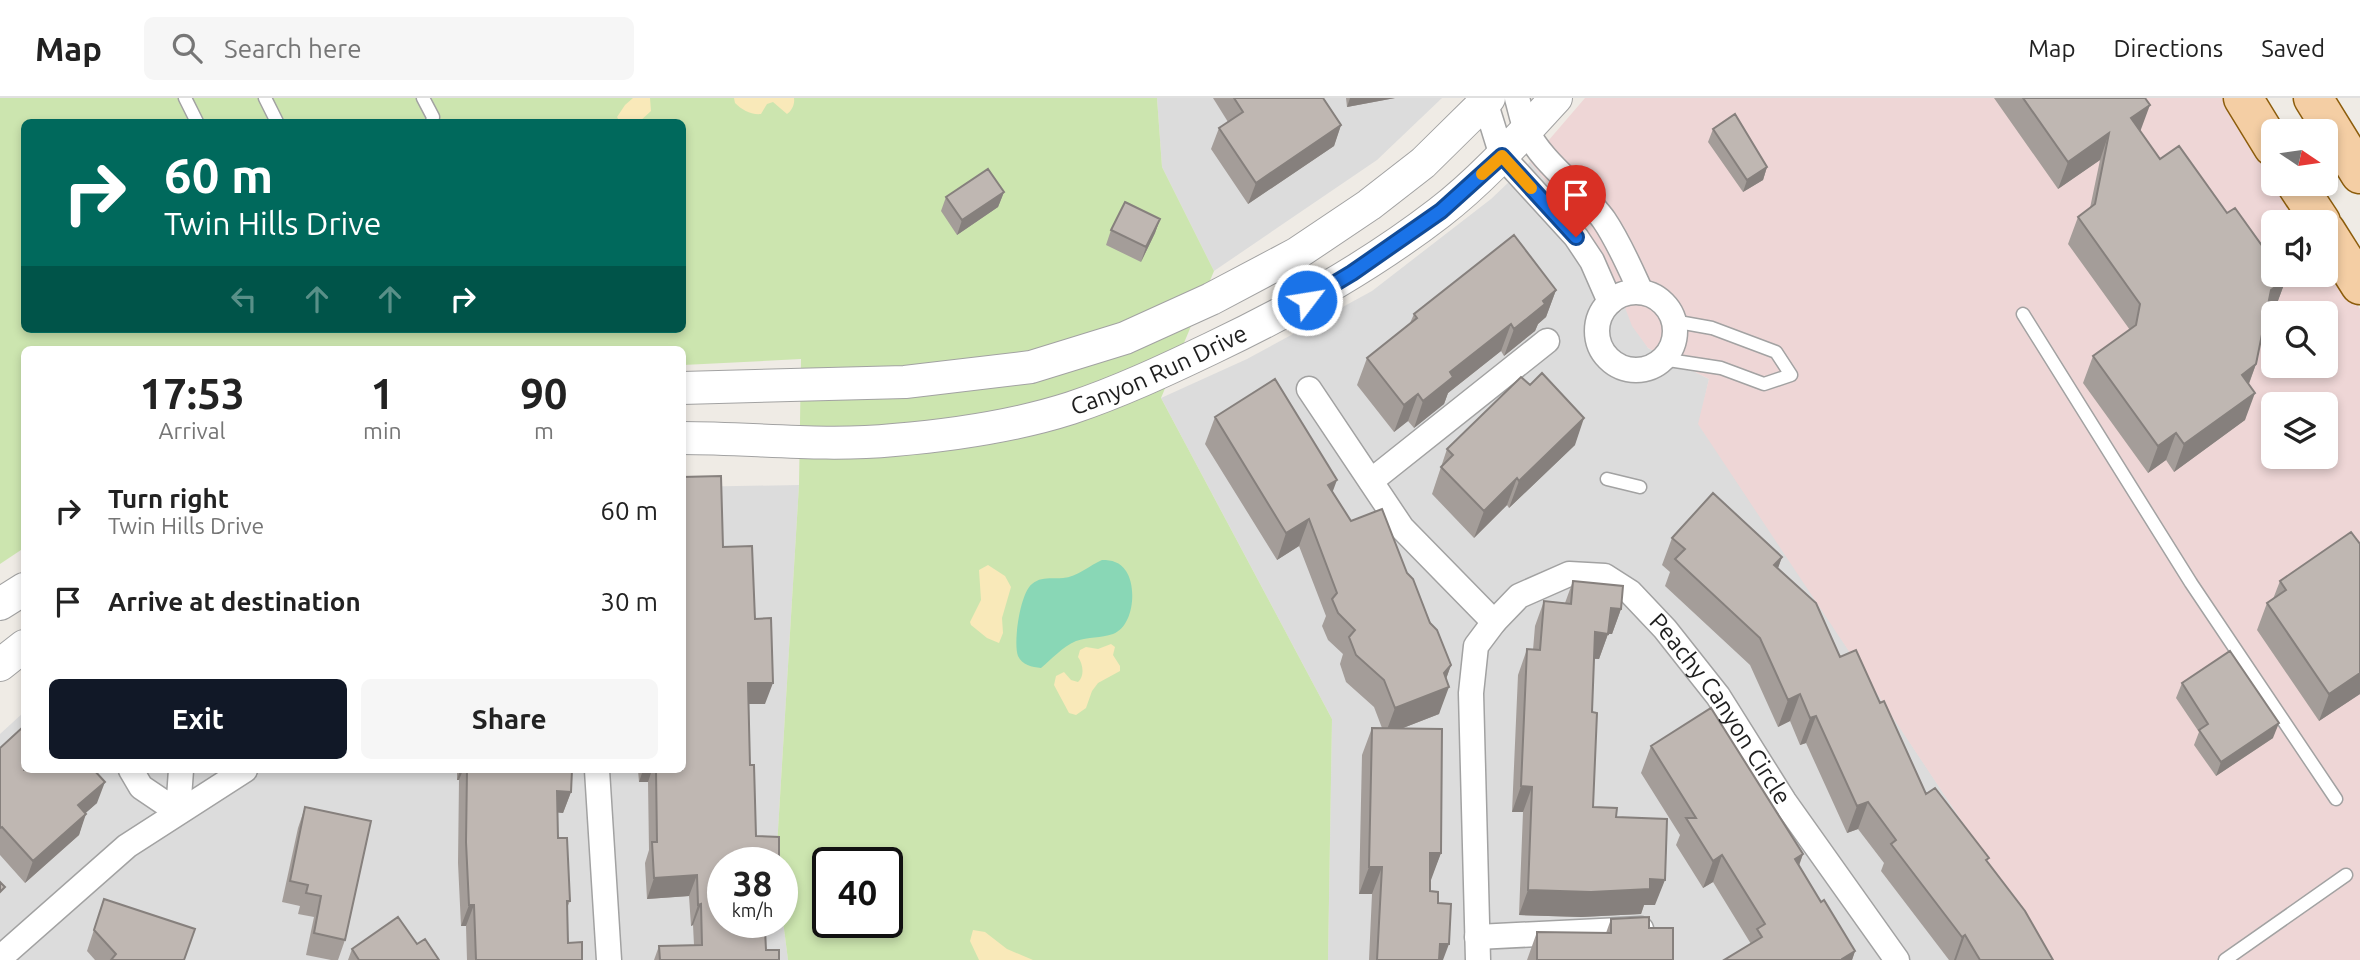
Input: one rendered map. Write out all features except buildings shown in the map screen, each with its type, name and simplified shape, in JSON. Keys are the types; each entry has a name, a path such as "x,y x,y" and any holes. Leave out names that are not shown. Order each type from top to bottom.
{"main road":[{"path":"2243,98 2261,127"},
{"path":"2313,98 2360,174"},
{"path":"2338,250 2360,285"}],"street":[{"name":"Canyon Run Drive","path":"686,388 905,382 1031,367 1125,338 1212,299 1296,254 1370,205 1423,163 1502,114 1556,98"},
{"name":"Canyon Run Drive","path":"686,438 812,443 892,441 957,433 1069,408 1124,388 1184,362 1307,300 1352,273 1441,211 1502,114"},
{"path":"1502,114 1580,191 1603,219 1641,292"},
{"path":"1502,114 1592,261 1610,302"},
{"path":"1641,292 1662,302 1673,321 1673,342 1662,359 1644,369 1633,370 1622,368 1602,351 1597,338 1597,325 1610,302 1620,295 1641,292"},
{"path":"1371,481 1547,341"},
{"path":"1309,389 1402,528 1494,622"},
{"name":"Peachy Canyon Circle","path":"1641,929 1477,949 1471,692 1476,646 1494,622 1520,596 1569,574 1605,576 1630,592 1665,629 1718,696 1784,801 1897,960"},
{"path":"0,604 21,591"},
{"path":"0,665 21,648"},
{"path":"133,773 141,786 178,812"},
{"path":"178,812 181,773"},
{"path":"0,958 127,846 240,773"},
{"path":"597,773 609,960"}],"lane":[{"path":"185,98 196,119"},
{"path":"265,98 276,119"},
{"path":"423,98 433,119"},
{"path":"2023,314 2191,583 2336,799"},
{"path":"1662,359 1721,368 1764,384 1791,375 1776,352 1712,328 1673,321"},
{"path":"1607,479 1640,487"},
{"path":"2225,960 2346,875"}],"shaded area":[{"path":"1157,98 1442,98 1377,160 1214,271 1162,167"},
{"path":"1585,98 2228,98 2261,152 2261,196 2289,196 2298,210 2261,210 2261,287 2338,287 2338,273 2360,309 2360,960 2054,960 1698,424 1709,379 1648,348 1632,326 1611,271 1578,219 1530,162"},
{"path":"1530,162 1578,219 1597,247 1648,348 1709,379 1699,424 2054,960 1328,960 1332,719 1161,398 1247,359 1372,291 1491,199"},
{"path":"799,485 777,847 707,847 707,938 785,938 788,960 0,960 0,734 21,715 21,773 686,773 686,487"}],"green space":[{"path":"0,98 1157,98 1162,167 1214,271 1161,398 1332,719 1328,960 788,960 785,938 798,938 798,847 777,847 799,485 801,359 686,365 686,346 21,346 21,550 0,564"},
{"path":"1102,560 1112,561 1124,568 1132,586 1132,606 1120,630 1071,644 1041,668 1022,662 1017,650 1017,630 1028,589 1039,580 1068,577"}],"sand":[{"path":"633,98 650,98 651,111 642,119 618,119 625,105"},
{"path":"734,98 794,98 794,105 787,114 773,102 767,104 761,114 757,114 741,108"},
{"path":"988,565 1005,576 1011,587 1002,618 1003,633 999,643 987,638 970,622 981,600 979,570"},
{"path":"1111,644 1115,647 1113,655 1120,671 1098,683 1086,708 1076,715 1069,713 1054,685 1056,676 1064,672 1071,680 1078,682 1082,673 1078,657 1080,650 1086,647 1098,649"},
{"path":"973,930 985,932 1007,949 1033,960 979,960 970,941"}],"slow traffic":[{"path":"1482,174 1502,156 1531,188"}],"route":[{"path":"1307,300 1352,273 1441,211 1502,156 1576,237"}]}
